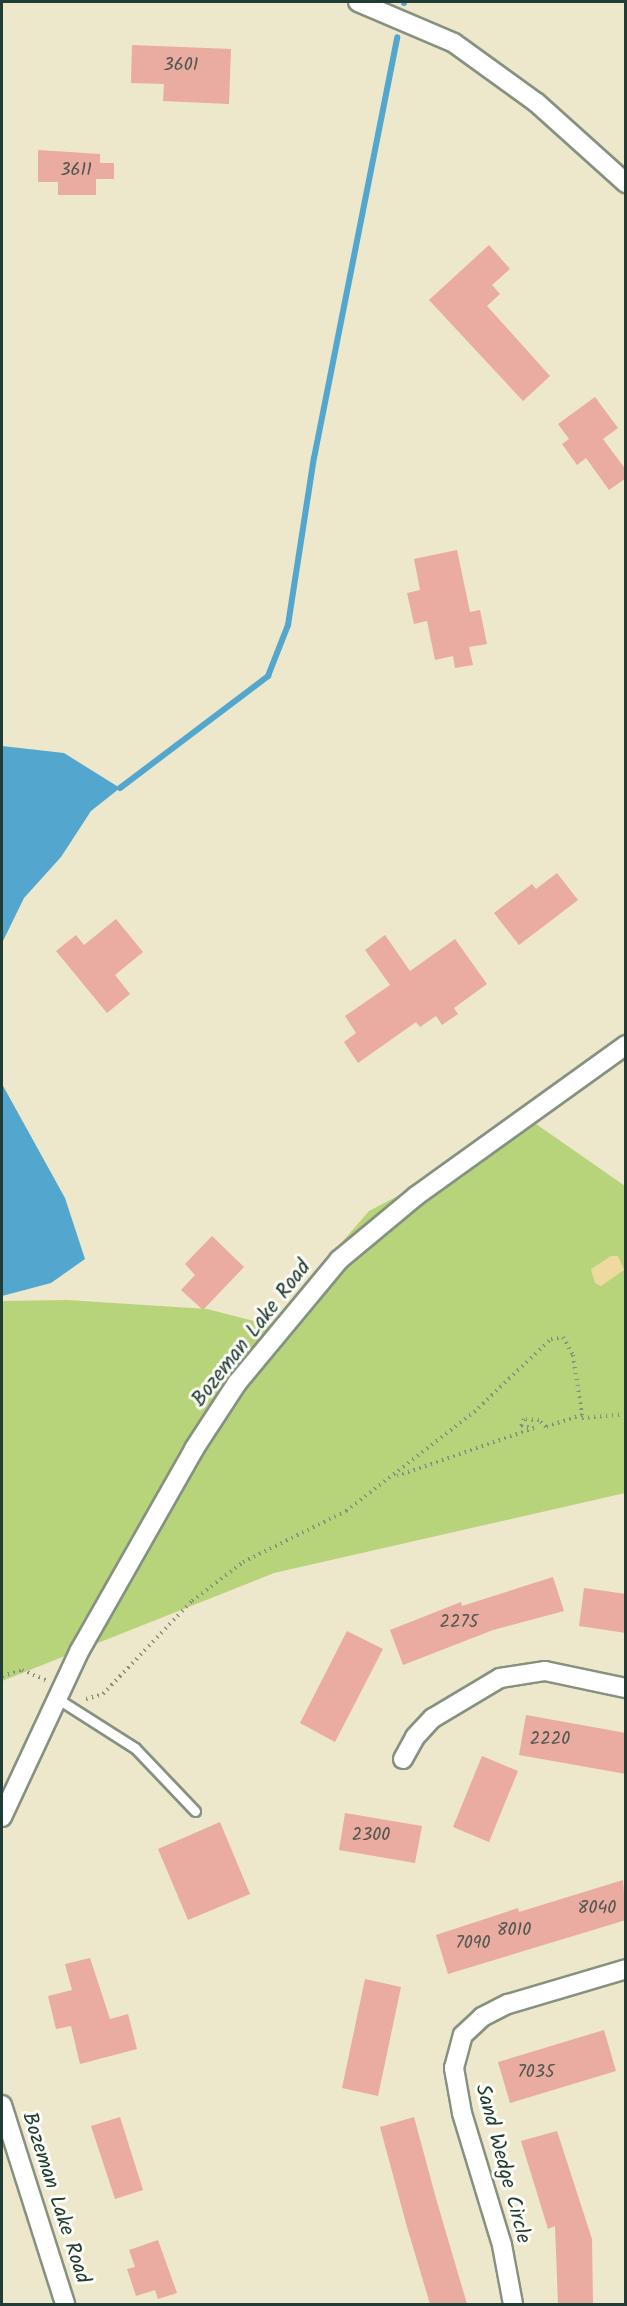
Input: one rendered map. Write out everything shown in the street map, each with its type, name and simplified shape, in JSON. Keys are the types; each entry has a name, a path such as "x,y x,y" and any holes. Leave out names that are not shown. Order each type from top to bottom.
{"street":[{"path":"358,2 454,43 537,103 626,183"},
{"name":"Bozeman Lake Road","path":"2,1817 80,1650 194,1449 237,1383 307,1296 339,1260 416,1196 626,1045"},
{"path":"403,1759 415,1737 433,1718 500,1678 545,1671 626,1688"},
{"name":"Sand Wedge Circle","path":"513,2304 502,2245 462,2113 454,2068 463,2035 482,2017 508,2004 626,1969"},
{"name":"Bozeman Lake Road","path":"2,2105 65,2304"}],"lane":[{"path":"58,1699 135,1748 195,1811"}],"path":[{"path":"81,1700 103,1694 192,1601 243,1562 346,1511 474,1412 551,1339 563,1337 573,1355 582,1415 546,1427 539,1420 524,1419 521,1426 534,1428 397,1476"},
{"path":"582,1418 626,1414"},
{"path":"2,1676 22,1670 46,1680"}],"green space":[{"path":"536,1124 625,1186 625,1493 274,1573 2,1681 2,1301 67,1300 207,1309 270,1325 369,1211"}],"sand":[{"path":"611,1256 618,1256 624,1270 601,1286 595,1283 591,1269"}],"water":[{"path":"2,746 64,753 120,788 91,811 61,857 24,898 2,943"},
{"path":"2,1084 65,1198 85,1259 51,1283 2,1296"}],"building":[{"path":"132,45 231,49 229,104 163,101 164,84 131,83"},
{"path":"38,150 100,154 100,163 114,163 114,179 96,179 96,195 58,195 58,182 38,182"},
{"path":"489,245 510,269 492,285 500,294 487,306 550,376 523,401 429,300"},
{"path":"595,397 618,428 603,439 626,470 626,478 609,490 586,458 577,465 562,444 569,439 558,424"},
{"path":"457,550 470,612 480,610 487,644 469,647 473,665 455,668 453,656 435,660 427,621 414,624 407,593 420,590 414,559"},
{"path":"557,873 578,900 519,945 494,913 532,884 536,889"},
{"path":"116,919 143,952 115,975 130,994 107,1013 56,951 76,935 84,945"},
{"path":"385,935 410,971 455,939 487,984 454,1008 458,1014 442,1025 436,1016 420,1027 416,1022 358,1063 344,1042 356,1033 345,1016 390,985 365,950"},
{"path":"212,1236 244,1267 203,1310 181,1290 195,1275 185,1264"},
{"path":"553,1577 564,1611 493,1630 403,1665 390,1630 461,1602 462,1606"},
{"path":"584,1588 626,1594 626,1633 579,1626"},
{"path":"347,1631 383,1649 335,1742 300,1723"},
{"path":"526,1715 626,1733 626,1774 519,1755"},
{"path":"482,1756 518,1771 489,1842 453,1827"},
{"path":"345,1813 422,1826 415,1863 339,1850"},
{"path":"220,1822 250,1894 188,1920 158,1849"},
{"path":"623,1880 626,1920 448,1974 436,1935 518,1908 519,1912"},
{"path":"90,1958 110,2019 128,2014 137,2049 80,2064 71,2026 56,2029 48,1996 72,1990 65,1964"},
{"path":"365,1979 401,1987 378,2096 342,2088"},
{"path":"604,2030 616,2071 510,2103 498,2062"},
{"path":"120,2117 143,2190 115,2199 91,2126"},
{"path":"414,2117 467,2304 430,2304 407,2227 380,2127"},
{"path":"557,2131 592,2239 593,2304 558,2304 555,2226 548,2229 521,2141"},
{"path":"158,2240 177,2293 158,2299 155,2290 136,2296 127,2269 135,2267 129,2250"}],"waterway":[{"path":"120,788 268,676 288,625 314,458 397,37"}]}
